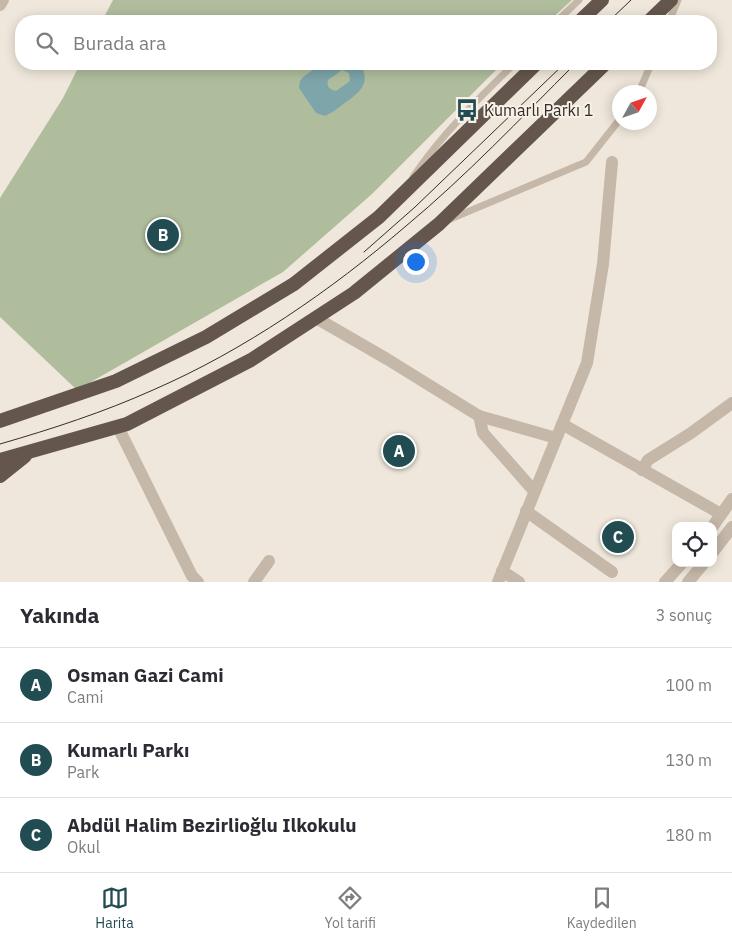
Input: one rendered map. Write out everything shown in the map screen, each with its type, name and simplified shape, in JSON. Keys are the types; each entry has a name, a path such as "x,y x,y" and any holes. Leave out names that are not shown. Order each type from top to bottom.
{"highway":[{"path":"586,15 602,0"},
{"path":"655,15 671,0"},
{"path":"0,421 116,380 206,337 294,284 380,217 530,70"},
{"path":"0,460 127,424 251,360 316,318 354,293 439,224 599,70"},
{"path":"0,476 29,452"}],"street":[{"path":"0,5 3,0"},
{"path":"519,582 500,576 587,363 603,264 612,162"},
{"path":"316,318 479,416 556,438"},
{"path":"642,470 648,460 691,433 732,403"},
{"path":"479,416 483,433 534,491"},
{"path":"562,424 721,514"},
{"path":"118,426 192,576 198,582"},
{"path":"715,522 732,499"},
{"path":"526,511 612,572"},
{"path":"717,547 732,527"},
{"path":"254,582 270,561"},
{"path":"666,582 679,567"},
{"path":"688,582 701,567"}],"lane":[{"path":"563,15 579,0"},
{"path":"672,15 678,0"},
{"path":"397,200 421,164 467,110 508,70"},
{"path":"642,85 648,70"},
{"path":"439,224 586,162 612,129"}],"green space":[{"path":"113,0 572,0 556,15 105,15"},
{"path":"77,70 496,70 372,194 283,272 77,390 0,317 0,198 63,98"}],"water":[{"path":"313,70 342,70 363,70 365,78 362,88 358,93 325,116 316,113 299,88 300,81","holes":["342,70 349,73 350,81 336,91 329,87 328,80"]}],"tram line":[{"path":"615,15 631,0"},
{"path":"364,252 415,207 558,70"},
{"path":"0,444 78,420 153,390 221,357 286,317 377,250 428,207 492,147 569,70"}],"place":[{"name":"Kumarlı Parkı 1","path":"467,110"},
{"name":"Kumarlı Parkı","path":"163,235"},
{"name":"Osman Gazi Cami","path":"399,451"},
{"name":"Abdül Halim Bezirlioğlu Ilkokulu","path":"618,537"}]}
